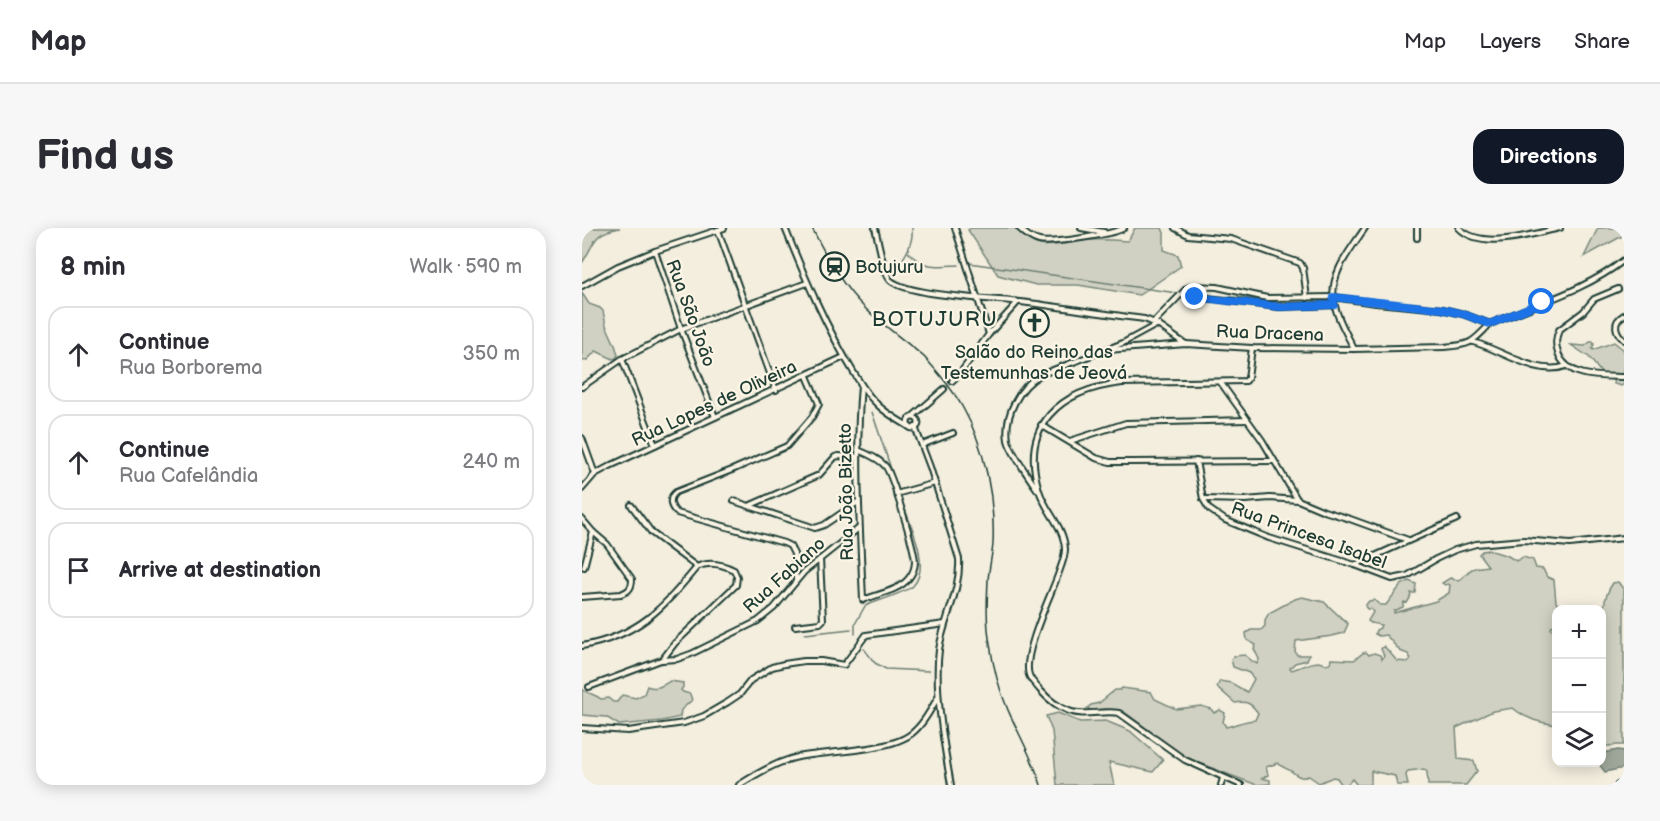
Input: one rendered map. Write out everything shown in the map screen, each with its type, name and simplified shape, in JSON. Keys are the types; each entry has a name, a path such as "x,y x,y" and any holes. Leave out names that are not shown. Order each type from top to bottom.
{"street":[{"path":"582,286 618,266 724,228"},
{"path":"785,228 807,283 844,357 861,384 876,404 910,427 915,427"},
{"path":"875,228 886,276 896,285 916,291 1018,302 1156,323 1186,344"},
{"path":"955,228 989,334"},
{"path":"1019,228 1034,240 1042,242 1061,241 1119,231 1124,228"},
{"path":"1081,228 1107,233"},
{"path":"1175,228 1188,235 1231,239 1300,263 1303,268 1307,298"},
{"path":"1354,349 1334,305 1333,297 1338,272 1365,228"},
{"path":"1417,228 1417,238"},
{"path":"1459,228 1471,236 1510,239 1560,228"},
{"path":"718,230 776,390"},
{"name":"Rua São João","path":"655,251 681,329 716,417"},
{"path":"1472,342 1490,324 1590,283 1624,260"},
{"path":"582,387 622,359 681,329 807,283"},
{"path":"1241,785 1185,760 1119,713 1074,712 1063,708 1045,696 1030,678 1028,664 1030,647 1065,553 1062,535 1008,441 1011,413 1018,397 1027,385 1040,375 1107,350 1140,334 1156,323 1187,288 1195,286 1229,289 1264,298 1333,297 1449,310 1490,324"},
{"path":"1618,289 1594,298 1583,312 1559,330 1557,348 1566,366 1578,373 1624,377"},
{"path":"1182,295 1280,307 1334,305"},
{"path":"952,381 1018,302"},
{"path":"1624,315 1617,321 1616,328 1618,335 1624,340"},
{"path":"1480,335 1483,345"},
{"path":"1472,342 1547,369 1566,366"},
{"name":"Rua Dracena","path":"1107,350 1186,344 1252,348 1354,349 1444,347 1472,342"},
{"path":"1039,492 1035,440 1041,426 1052,411 1059,406 1084,393 1122,383 1247,381 1252,348"},
{"name":"Rua Lopes de Oliveira","path":"582,489 596,474 610,466 844,357"},
{"path":"622,359 655,445"},
{"path":"796,580 794,554 790,546 677,513 672,508 671,499 676,492 781,449 790,443 812,417 819,404 807,376"},
{"path":"1221,383 1298,500"},
{"name":"Rua João Bizetto","path":"861,384 857,458 863,600 898,587 910,577 914,570 915,558 896,494"},
{"path":"910,427 908,422 944,389"},
{"path":"895,418 913,418"},
{"path":"913,418 918,424 915,427 959,559 957,583 939,649 939,696 951,785"},
{"path":"1070,441 1126,423 1247,420"},
{"path":"1041,426 1096,458 1106,461 1274,461"},
{"path":"922,445 953,433"},
{"path":"582,438 596,474"},
{"path":"858,450 877,459 885,466 896,494 935,483"},
{"path":"750,505 815,478 837,456 857,458"},
{"path":"1196,461 1203,499 1298,500 1408,540"},
{"name":"Rua Princesa Isabel","path":"1203,499 1214,513 1248,530 1355,565 1383,577 1397,579 1455,550 1476,544 1524,540 1576,544 1624,538"},
{"path":"734,501 815,528 824,525 859,501"},
{"path":"631,506 652,533 697,567"},
{"path":"582,519 607,544 632,582 628,591 621,594 582,597"},
{"path":"1355,565 1457,519"},
{"name":"Rua Fabiano","path":"589,687 661,660 676,659 691,654 758,621 774,608 796,580 860,527"},
{"path":"584,567 593,532"},
{"path":"795,626 820,623 823,620 820,559"},
{"path":"582,646 631,631 658,610 697,567 708,563 729,568 735,572 736,585 675,643 661,660"},
{"path":"582,728 628,731 684,723 705,716 728,702 740,694 752,680 771,668 810,661 844,665 866,635 945,624"},
{"path":"739,785 770,768 798,757 886,745 903,740 916,730 939,696"},
{"path":"1221,785 1223,777"},
{"path":"1618,785 1624,783"}],"shaded area":[{"path":"582,228 620,228 599,236 582,263"},
{"path":"971,228 1017,228 1024,237 1032,242 1050,246 1095,240 1128,241 1135,228 1162,228 1164,250 1178,255 1181,266 1139,295 1078,285 1036,285 998,275 968,230"},
{"path":"1598,228 1624,228 1624,235 1584,257"},
{"path":"582,293 589,304 603,311 618,355 616,358 613,359 596,351 587,360 582,361"},
{"path":"1590,342 1594,344 1593,350 1614,342 1624,350 1624,384 1621,386 1614,384 1611,374 1605,378 1589,357 1571,345 1585,346"},
{"path":"1489,550 1516,561 1523,557 1533,560 1536,568 1543,569 1547,577 1554,580 1558,605 1552,605 1552,724 1528,718 1513,708 1493,711 1456,728 1458,759 1474,761 1477,771 1466,785 1428,785 1427,772 1424,769 1408,771 1406,775 1408,785 1397,785 1395,776 1371,771 1369,785 1357,785 1352,779 1347,785 1342,785 1337,778 1333,777 1319,783 1309,776 1299,776 1278,763 1266,767 1268,775 1262,778 1270,780 1270,784 1257,785 1185,757 1123,711 1087,708 1122,688 1151,692 1155,699 1176,709 1201,706 1211,709 1214,713 1220,710 1225,713 1223,722 1226,727 1255,720 1258,713 1253,707 1248,703 1235,703 1217,687 1220,681 1231,683 1247,692 1254,679 1249,673 1233,667 1231,659 1234,656 1245,655 1257,664 1259,659 1254,649 1256,645 1247,640 1246,633 1251,630 1261,630 1265,626 1269,613 1302,597 1324,602 1348,624 1344,633 1296,641 1297,655 1309,655 1307,660 1295,663 1290,668 1292,670 1311,663 1330,663 1331,659 1354,660 1366,652 1369,655 1374,653 1380,655 1382,659 1384,656 1381,649 1384,646 1397,661 1408,662 1411,659 1408,654 1400,651 1386,635 1375,634 1381,625 1368,621 1373,612 1365,606 1369,601 1374,600 1380,605 1386,605 1401,585 1409,581 1416,584 1415,593 1411,593 1407,603 1404,602 1403,607 1394,613 1436,601 1449,593 1450,585 1442,583 1450,578 1458,580 1474,568 1488,566 1479,554"},
{"path":"1618,582 1624,590 1624,745 1606,746 1606,605 1604,605 1613,583"},
{"path":"670,681 683,683 681,690 690,694 692,700 681,710 680,717 619,725 606,717 582,715 582,689 601,699 608,698 617,702 622,695 636,698 644,694 647,686 662,686"},
{"path":"1058,713 1080,722 1106,721 1130,731 1163,760 1153,772 1109,762 1115,785 1057,785 1052,731 1046,716"},
{"path":"1624,751 1624,768 1605,772 1601,767 1606,767 1606,752"}],"waterway":[{"path":"893,274 909,247 912,228"},
{"path":"908,252 925,264 959,265"},
{"path":"969,263 1177,293"},
{"path":"1189,294 1279,303 1328,302"},
{"path":"872,412 898,490"},
{"path":"855,634 855,624 865,606 910,588 918,577 920,556 902,501"},
{"path":"805,634 851,629"},
{"path":"864,649 875,663 886,669 929,671"}],"tunnel":[{"path":"944,389 952,381"}],"railway":[{"path":"812,228 851,293 875,317 924,357 955,395 971,423 983,456 992,509 993,544 988,580 987,612 993,661 1005,702 1041,785"}],"place":[{"name":"Botujuru","path":"834,267"},
{"name":"Salão do Reino das Testemunhas de Jeová","path":"1034,323"}],"district":[{"name":"BOTUJURU","path":"935,319"}],"route":[{"path":"1195,297 1287,307 1334,305 1333,297 1442,309 1490,324 1542,302"}]}
